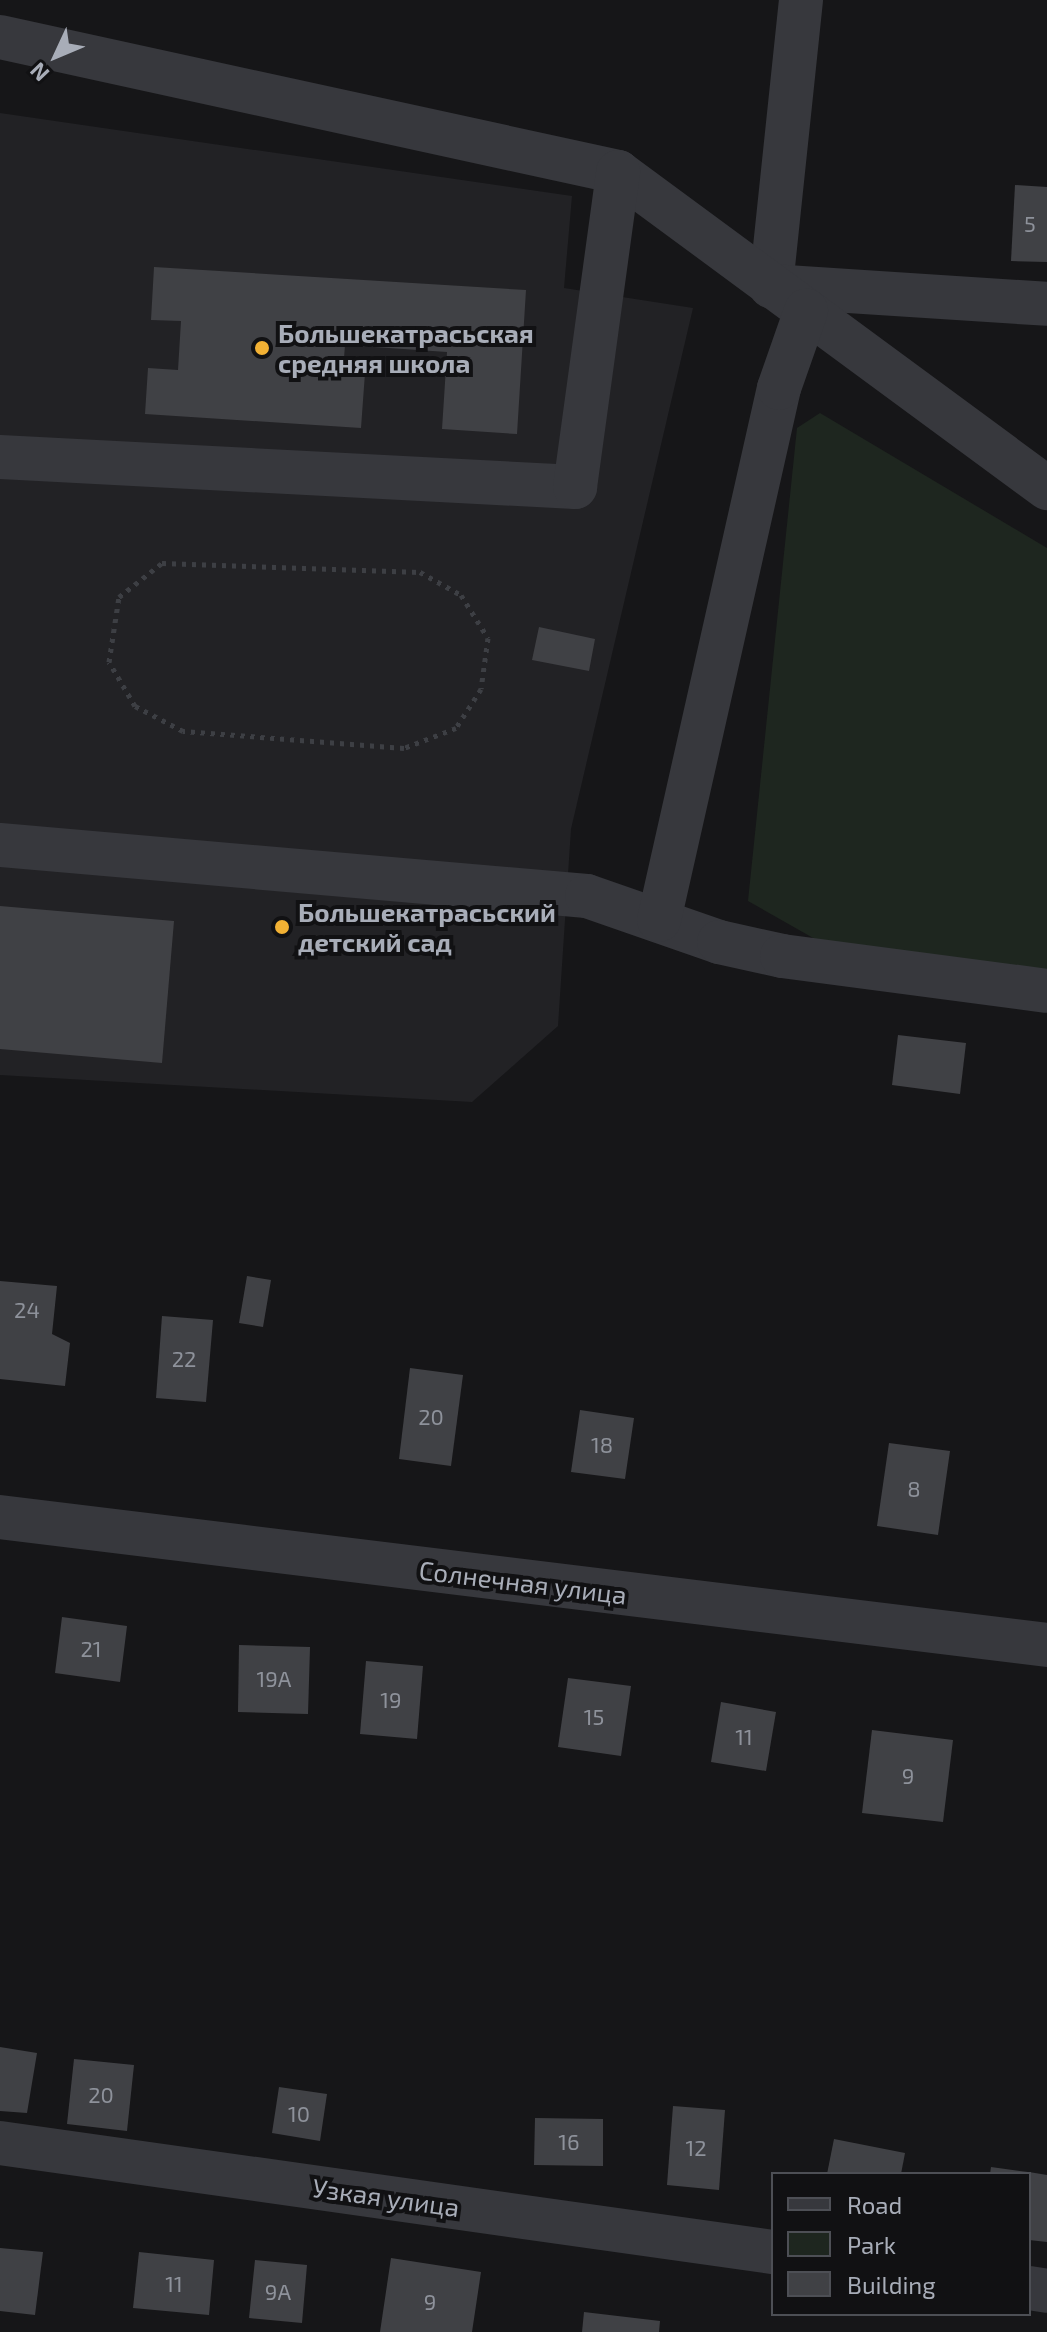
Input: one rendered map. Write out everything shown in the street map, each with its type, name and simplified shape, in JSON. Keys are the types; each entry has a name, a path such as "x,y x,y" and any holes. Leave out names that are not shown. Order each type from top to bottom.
{"street":[{"path":"771,286 801,0"},
{"path":"1,38 618,172 1047,488"},
{"path":"0,457 575,487 618,172"},
{"path":"771,286 1047,304"},
{"path":"659,920 779,388 806,311"},
{"path":"0,845 587,896 719,942 782,956 1047,991"},
{"name":"Солнечная улица","path":"0,1517 1047,1645"},
{"name":"Узкая улица","path":"0,2143 771,2252"}],"path":[{"path":"162,563 420,572 461,595 488,638 481,689 456,728 404,748 183,731 135,706 109,662 119,597 162,563"}],"shaded area":[{"path":"0,113 572,196 564,288 693,308 571,829 558,1026 472,1102 0,1075"}],"green space":[{"path":"820,413 1047,548 1047,976 822,943 748,901 797,428"}],"building":[{"path":"1015,185 1047,187 1047,262 1011,261"},
{"name":"Большекатрасьская средняя школа","path":"154,267 526,290 517,434 442,429 447,352 345,345 343,371 365,373 361,428 145,414 148,368 178,370 181,321 151,320"},
{"path":"539,627 595,639 589,671 532,660"},
{"path":"0,906 174,921 162,1063 0,1049"},
{"path":"898,1035 966,1043 960,1094 892,1085"},
{"path":"247,1276 271,1280 263,1327 239,1323"},
{"path":"0,1281 57,1286 52,1334 70,1343 65,1386 0,1379"},
{"path":"162,1316 213,1320 206,1402 156,1398"},
{"path":"410,1368 463,1375 451,1466 399,1459"},
{"path":"580,1410 634,1418 625,1479 571,1472"},
{"path":"889,1443 950,1451 938,1535 877,1526"},
{"path":"62,1617 127,1626 120,1682 55,1673"},
{"path":"239,1645 310,1647 308,1714 238,1712"},
{"path":"366,1661 423,1666 417,1739 360,1734"},
{"path":"568,1678 631,1686 621,1756 558,1747"},
{"path":"721,1702 776,1712 766,1771 711,1762"},
{"path":"872,1730 953,1740 943,1822 862,1813"},
{"path":"0,2047 37,2053 27,2113 0,2111"},
{"path":"74,2059 134,2065 127,2131 67,2124"},
{"path":"279,2087 327,2094 320,2141 272,2133"},
{"path":"673,2106 725,2110 719,2190 667,2185"},
{"path":"535,2118 603,2119 603,2166 534,2165"},
{"path":"834,2139 905,2153 901,2172 827,2172"},
{"path":"991,2167 1028,2172 990,2172"},
{"path":"1031,2172 1047,2175 1047,2242 1031,2240"},
{"path":"0,2248 43,2252 35,2315 0,2311"},
{"path":"139,2252 214,2260 209,2315 133,2308"},
{"path":"391,2258 481,2272 472,2332 380,2332"},
{"path":"255,2260 307,2265 302,2323 249,2318"},
{"path":"584,2312 660,2321 659,2332 582,2332"}],"place":[{"name":"Большекатрасьская средняя школа","path":"262,348"},
{"name":"Большекатрасьский детский сад","path":"282,927"}]}
